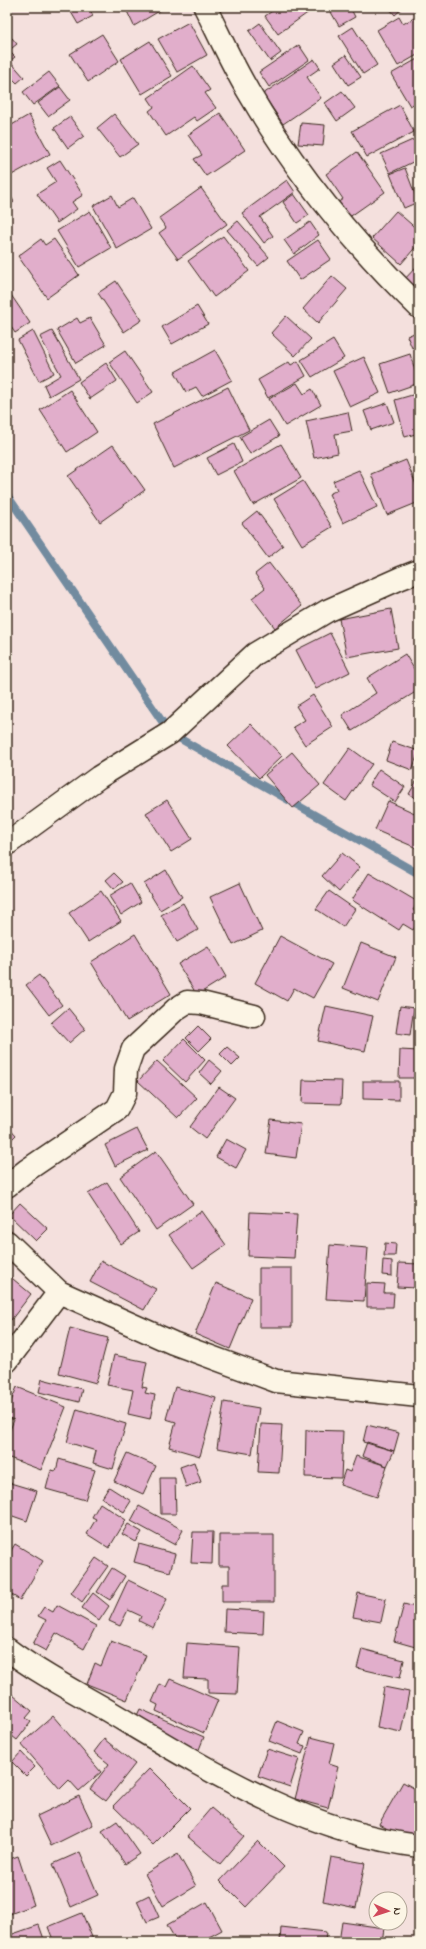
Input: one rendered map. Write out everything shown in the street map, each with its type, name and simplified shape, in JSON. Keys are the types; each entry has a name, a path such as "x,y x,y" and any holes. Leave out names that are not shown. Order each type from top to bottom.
{"street":[{"path":"205,7 233,65 274,133 330,210 419,307"},
{"path":"7,844 99,777 170,733 255,654 326,611 419,571"},
{"path":"7,1186 27,1170 117,1109 125,1093 126,1069 133,1049 176,1009 187,1002 201,1003 254,1016"},
{"path":"7,1242 59,1292 172,1343 276,1381 419,1396"},
{"path":"7,1361 59,1292"},
{"path":"7,1649 132,1726 217,1775 267,1799 323,1824 386,1842 419,1846"}],"building":[{"path":"68,7 89,7 93,16 78,24"},
{"path":"125,7 166,7 134,26"},
{"path":"278,7 312,7 313,9 278,34 265,16"},
{"path":"328,7 350,7 355,17 339,26"},
{"path":"388,7 404,7 395,15"},
{"path":"399,17 403,24 414,18 419,26 419,54 398,66 377,30"},
{"path":"189,22 207,55 177,72 158,39"},
{"path":"260,23 281,53 270,61 249,31"},
{"path":"353,27 377,65 363,74 339,36"},
{"path":"102,34 119,61 88,82 70,54"},
{"path":"12,38 17,44 7,52 7,42"},
{"path":"150,41 172,76 142,94 121,59"},
{"path":"299,45 309,60 269,87 259,72"},
{"path":"11,53 15,57 10,61 24,77 17,83 7,73 7,56"},
{"path":"346,55 361,77 348,85 334,63"},
{"path":"419,58 419,101 410,106 391,74"},
{"path":"314,59 320,68 307,77 321,98 283,124 263,94"},
{"path":"193,66 210,90 205,93 216,108 197,121 194,117 166,136 149,111 154,107 148,98"},
{"path":"49,72 60,86 33,105 23,92"},
{"path":"60,87 70,100 48,116 38,103"},
{"path":"342,91 355,108 337,121 325,103"},
{"path":"400,105 414,132 367,157 352,131"},
{"path":"220,113 245,150 206,176 194,159 202,155 188,135"},
{"path":"114,114 138,144 120,157 97,128"},
{"path":"29,115 50,154 8,177 7,132 12,130 10,126"},
{"path":"70,117 84,136 68,148 54,128"},
{"path":"301,123 325,125 323,146 298,144"},
{"path":"417,138 419,141 419,159 390,173 381,154"},
{"path":"357,152 385,192 348,218 337,203 343,199 326,174"},
{"path":"60,160 83,195 72,202 77,209 57,223 37,194 56,182 47,168"},
{"path":"405,168 418,202 404,208 390,174"},
{"path":"287,180 295,192 260,217 273,236 264,243 242,213"},
{"path":"201,188 227,224 178,259 159,233 166,228 159,218"},
{"path":"7,189 14,202 7,207"},
{"path":"294,194 309,215 297,223 283,202"},
{"path":"112,195 118,207 133,198 151,229 117,249 93,206"},
{"path":"90,211 111,248 79,267 57,231"},
{"path":"396,211 419,231 419,243 401,264 372,238"},
{"path":"238,221 269,257 258,266 227,230"},
{"path":"310,222 319,235 294,254 284,240"},
{"path":"223,236 249,271 214,297 188,261"},
{"path":"41,239 45,245 54,239 79,275 47,298 18,256"},
{"path":"318,240 331,259 300,280 287,261"},
{"path":"419,264 419,287 413,293 401,283"},
{"path":"332,276 347,289 318,323 303,309"},
{"path":"116,281 142,320 124,332 98,293"},
{"path":"7,289 30,323 15,333 7,321"},
{"path":"197,306 208,324 172,344 162,327"},
{"path":"286,316 311,339 295,356 271,333"},
{"path":"77,318 80,323 90,318 106,345 76,363 57,330"},
{"path":"33,331 54,373 39,381 18,340"},
{"path":"52,331 79,379 49,396 44,385 61,375 40,337"},
{"path":"419,331 419,344 412,348 407,336"},
{"path":"333,340 344,358 312,377 301,360"},
{"path":"215,350 232,380 202,396 196,387 186,392 175,372"},
{"path":"125,351 153,392 137,403 109,362"},
{"path":"410,354 419,383 390,393 380,364"},
{"path":"364,357 380,393 350,407 333,371"},
{"path":"298,361 306,376 268,398 258,380 289,362 291,365"},
{"path":"106,363 117,381 90,399 79,382"},
{"path":"297,383 304,394 312,389 321,405 285,426 269,399"},
{"path":"228,387 249,430 174,468 153,424"},
{"path":"70,390 97,432 67,452 40,410"},
{"path":"419,393 419,433 405,437 395,400"},
{"path":"387,403 394,422 371,430 364,411"},
{"path":"348,412 352,431 335,434 338,453 314,458 306,421"},
{"path":"269,420 279,436 250,454 240,437"},
{"path":"234,444 242,462 216,475 207,458"},
{"path":"281,444 301,478 253,505 234,471"},
{"path":"113,445 145,490 100,522 68,476"},
{"path":"406,460 419,492 419,502 387,515 371,474"},
{"path":"359,470 377,507 343,523 329,494 337,490 333,481"},
{"path":"303,481 332,527 302,545 274,499"},
{"path":"257,511 283,546 268,558 242,523"},
{"path":"269,563 302,606 275,628 252,598 265,588 255,574"},
{"path":"391,609 398,648 347,657 339,619"},
{"path":"330,633 350,672 316,689 296,650"},
{"path":"405,654 419,677 419,690 352,731 342,715 376,693 367,678"},
{"path":"313,695 333,727 305,745 293,727 305,720 296,706"},
{"path":"251,724 282,756 259,778 228,746"},
{"path":"392,742 419,751 412,770 386,760"},
{"path":"350,748 372,764 346,801 324,785"},
{"path":"292,752 320,785 293,808 265,775"},
{"path":"379,769 405,787 395,802 369,785"},
{"path":"419,777 419,800 409,794"},
{"path":"167,800 192,839 171,852 146,813"},
{"path":"388,801 419,815 419,849 375,830"},
{"path":"342,853 360,867 339,892 322,876"},
{"path":"166,870 182,897 160,910 144,884"},
{"path":"114,873 123,882 114,889 106,880"},
{"path":"369,873 418,902 413,910 419,914 419,921 413,930 403,924 399,930 352,900"},
{"path":"130,883 141,902 121,915 109,896"},
{"path":"240,883 262,931 233,945 210,897"},
{"path":"101,891 121,921 88,942 69,913"},
{"path":"329,891 355,909 343,927 316,909"},
{"path":"183,903 198,930 177,942 161,915"},
{"path":"135,934 171,994 127,1021 91,962"},
{"path":"280,936 332,964 313,998 294,988 287,1001 255,983"},
{"path":"361,943 396,957 378,1002 343,988"},
{"path":"208,946 226,977 197,995 178,964"},
{"path":"39,975 62,1005 49,1015 26,985"},
{"path":"326,1006 373,1016 365,1051 318,1041"},
{"path":"400,1006 414,1008 410,1035 396,1033"},
{"path":"68,1008 85,1029 69,1043 51,1023"},
{"path":"198,1026 211,1039 199,1051 186,1038"},
{"path":"184,1039 205,1060 185,1082 163,1061"},
{"path":"227,1047 240,1058 232,1066 220,1054"},
{"path":"400,1050 419,1051 419,1078 399,1078"},
{"path":"209,1060 222,1071 211,1084 199,1073"},
{"path":"157,1061 197,1098 178,1118 138,1081"},
{"path":"303,1080 342,1081 341,1104 302,1103"},
{"path":"363,1081 399,1081 399,1100 363,1099"},
{"path":"219,1087 235,1098 205,1139 190,1127"},
{"path":"271,1120 301,1124 296,1158 266,1154"},
{"path":"7,1125 16,1135 7,1144"},
{"path":"137,1129 148,1150 115,1166 105,1145"},
{"path":"226,1139 246,1150 236,1168 216,1157"},
{"path":"156,1151 193,1204 156,1230 120,1177"},
{"path":"107,1182 139,1232 121,1244 88,1194"},
{"path":"20,1203 48,1229 36,1241 9,1215"},
{"path":"202,1211 226,1245 193,1268 169,1235"},
{"path":"250,1212 297,1214 294,1258 248,1256"},
{"path":"385,1243 396,1244 395,1256 384,1256"},
{"path":"330,1245 368,1248 364,1301 326,1299"},
{"path":"383,1260 392,1261 392,1276 382,1275"},
{"path":"101,1261 156,1289 144,1310 90,1282"},
{"path":"399,1263 419,1264 417,1288 397,1287"},
{"path":"259,1268 292,1268 292,1327 259,1327"},
{"path":"7,1274 31,1294 11,1320 7,1317"},
{"path":"216,1283 251,1298 230,1349 195,1334"},
{"path":"367,1283 385,1284 384,1293 394,1293 393,1307 367,1307"},
{"path":"70,1328 108,1338 96,1383 59,1373"},
{"path":"114,1355 147,1362 142,1387 147,1388 145,1393 155,1395 150,1419 128,1414 133,1390 107,1385"},
{"path":"42,1379 82,1389 79,1402 39,1392"},
{"path":"17,1387 66,1407 41,1470 7,1457 7,1437 14,1420 7,1417 7,1411"},
{"path":"175,1387 216,1398 200,1456 169,1447 176,1422 166,1419"},
{"path":"224,1402 259,1408 252,1454 217,1448"},
{"path":"77,1409 126,1424 113,1469 93,1463 96,1451 67,1442"},
{"path":"261,1424 282,1425 279,1473 258,1472"},
{"path":"367,1425 399,1433 394,1451 363,1442"},
{"path":"306,1430 343,1431 341,1478 305,1477"},
{"path":"367,1442 394,1451 387,1466 362,1456"},
{"path":"127,1453 156,1466 143,1494 114,1481"},
{"path":"356,1456 387,1466 377,1497 340,1485 345,1470 350,1472"},
{"path":"59,1459 95,1470 85,1500 46,1489 51,1470 56,1471"},
{"path":"194,1462 201,1482 186,1487 180,1467"},
{"path":"160,1478 175,1478 176,1514 161,1514"},
{"path":"7,1482 37,1491 27,1521 7,1514"},
{"path":"109,1487 131,1501 124,1512 102,1498"},
{"path":"100,1503 126,1520 109,1548 87,1534 96,1519 92,1517"},
{"path":"139,1506 183,1530 175,1545 131,1521"},
{"path":"128,1524 142,1532 136,1542 122,1534"},
{"path":"193,1532 213,1532 212,1564 191,1563"},
{"path":"219,1535 274,1535 274,1602 222,1602 222,1584 229,1584 229,1566 219,1566"},
{"path":"15,1544 43,1561 20,1600 7,1592 7,1557"},
{"path":"139,1544 175,1554 170,1572 134,1562"},
{"path":"96,1558 108,1566 82,1602 71,1593"},
{"path":"112,1568 125,1576 110,1600 97,1592"},
{"path":"128,1580 167,1599 153,1628 139,1621 141,1616 128,1610 120,1626 109,1621"},
{"path":"93,1593 109,1606 99,1621 82,1608"},
{"path":"358,1593 386,1599 381,1622 353,1617"},
{"path":"404,1604 419,1608 419,1648 394,1641"},
{"path":"57,1605 96,1626 84,1649 56,1633 46,1651 33,1644 46,1620 38,1616 44,1607 53,1612"},
{"path":"225,1609 264,1611 263,1634 224,1632"},
{"path":"111,1641 146,1655 127,1700 87,1684 95,1663 101,1666"},
{"path":"187,1643 240,1647 237,1694 208,1693 208,1679 184,1678"},
{"path":"362,1649 404,1660 400,1678 357,1668"},
{"path":"170,1679 218,1700 204,1733 156,1711 158,1705 152,1702 160,1684 166,1687"},
{"path":"384,1687 409,1692 401,1732 377,1727"},
{"path":"7,1690 32,1711 26,1718 31,1722 17,1740 7,1732"},
{"path":"140,1709 204,1737 198,1752 133,1724"},
{"path":"53,1716 101,1772 79,1791 69,1780 60,1789 21,1744"},
{"path":"277,1721 304,1732 299,1744 305,1746 302,1754 269,1741"},
{"path":"311,1737 334,1743 329,1764 338,1767 328,1808 295,1799"},
{"path":"104,1739 135,1764 106,1801 90,1789 109,1764 94,1752"},
{"path":"267,1749 299,1759 290,1787 258,1776"},
{"path":"21,1752 35,1767 26,1776 12,1762"},
{"path":"150,1768 190,1808 153,1845 113,1806"},
{"path":"403,1782 419,1791 419,1834 413,1844 379,1824"},
{"path":"79,1796 93,1825 51,1846 37,1816"},
{"path":"211,1808 244,1836 220,1864 187,1836"},
{"path":"7,1813 11,1827 7,1828"},
{"path":"117,1821 140,1854 125,1864 102,1831"},
{"path":"258,1841 284,1867 246,1907 220,1881"},
{"path":"80,1852 98,1895 71,1907 53,1864"},
{"path":"178,1854 196,1886 163,1906 145,1874"},
{"path":"18,1856 34,1905 7,1915 7,1860"},
{"path":"331,1857 365,1863 356,1908 323,1901"},
{"path":"149,1895 159,1917 147,1922 137,1901"},
{"path":"207,1902 222,1930 200,1942 177,1942 167,1925"},
{"path":"82,1913 94,1942 54,1942 48,1927"},
{"path":"342,1922 368,1926 368,1931 384,1931 382,1942 339,1942"},
{"path":"39,1925 45,1942 7,1942 7,1936"},
{"path":"281,1927 326,1932 325,1942 280,1942"}],"waterway":[{"path":"7,495 170,733 419,874"}]}
